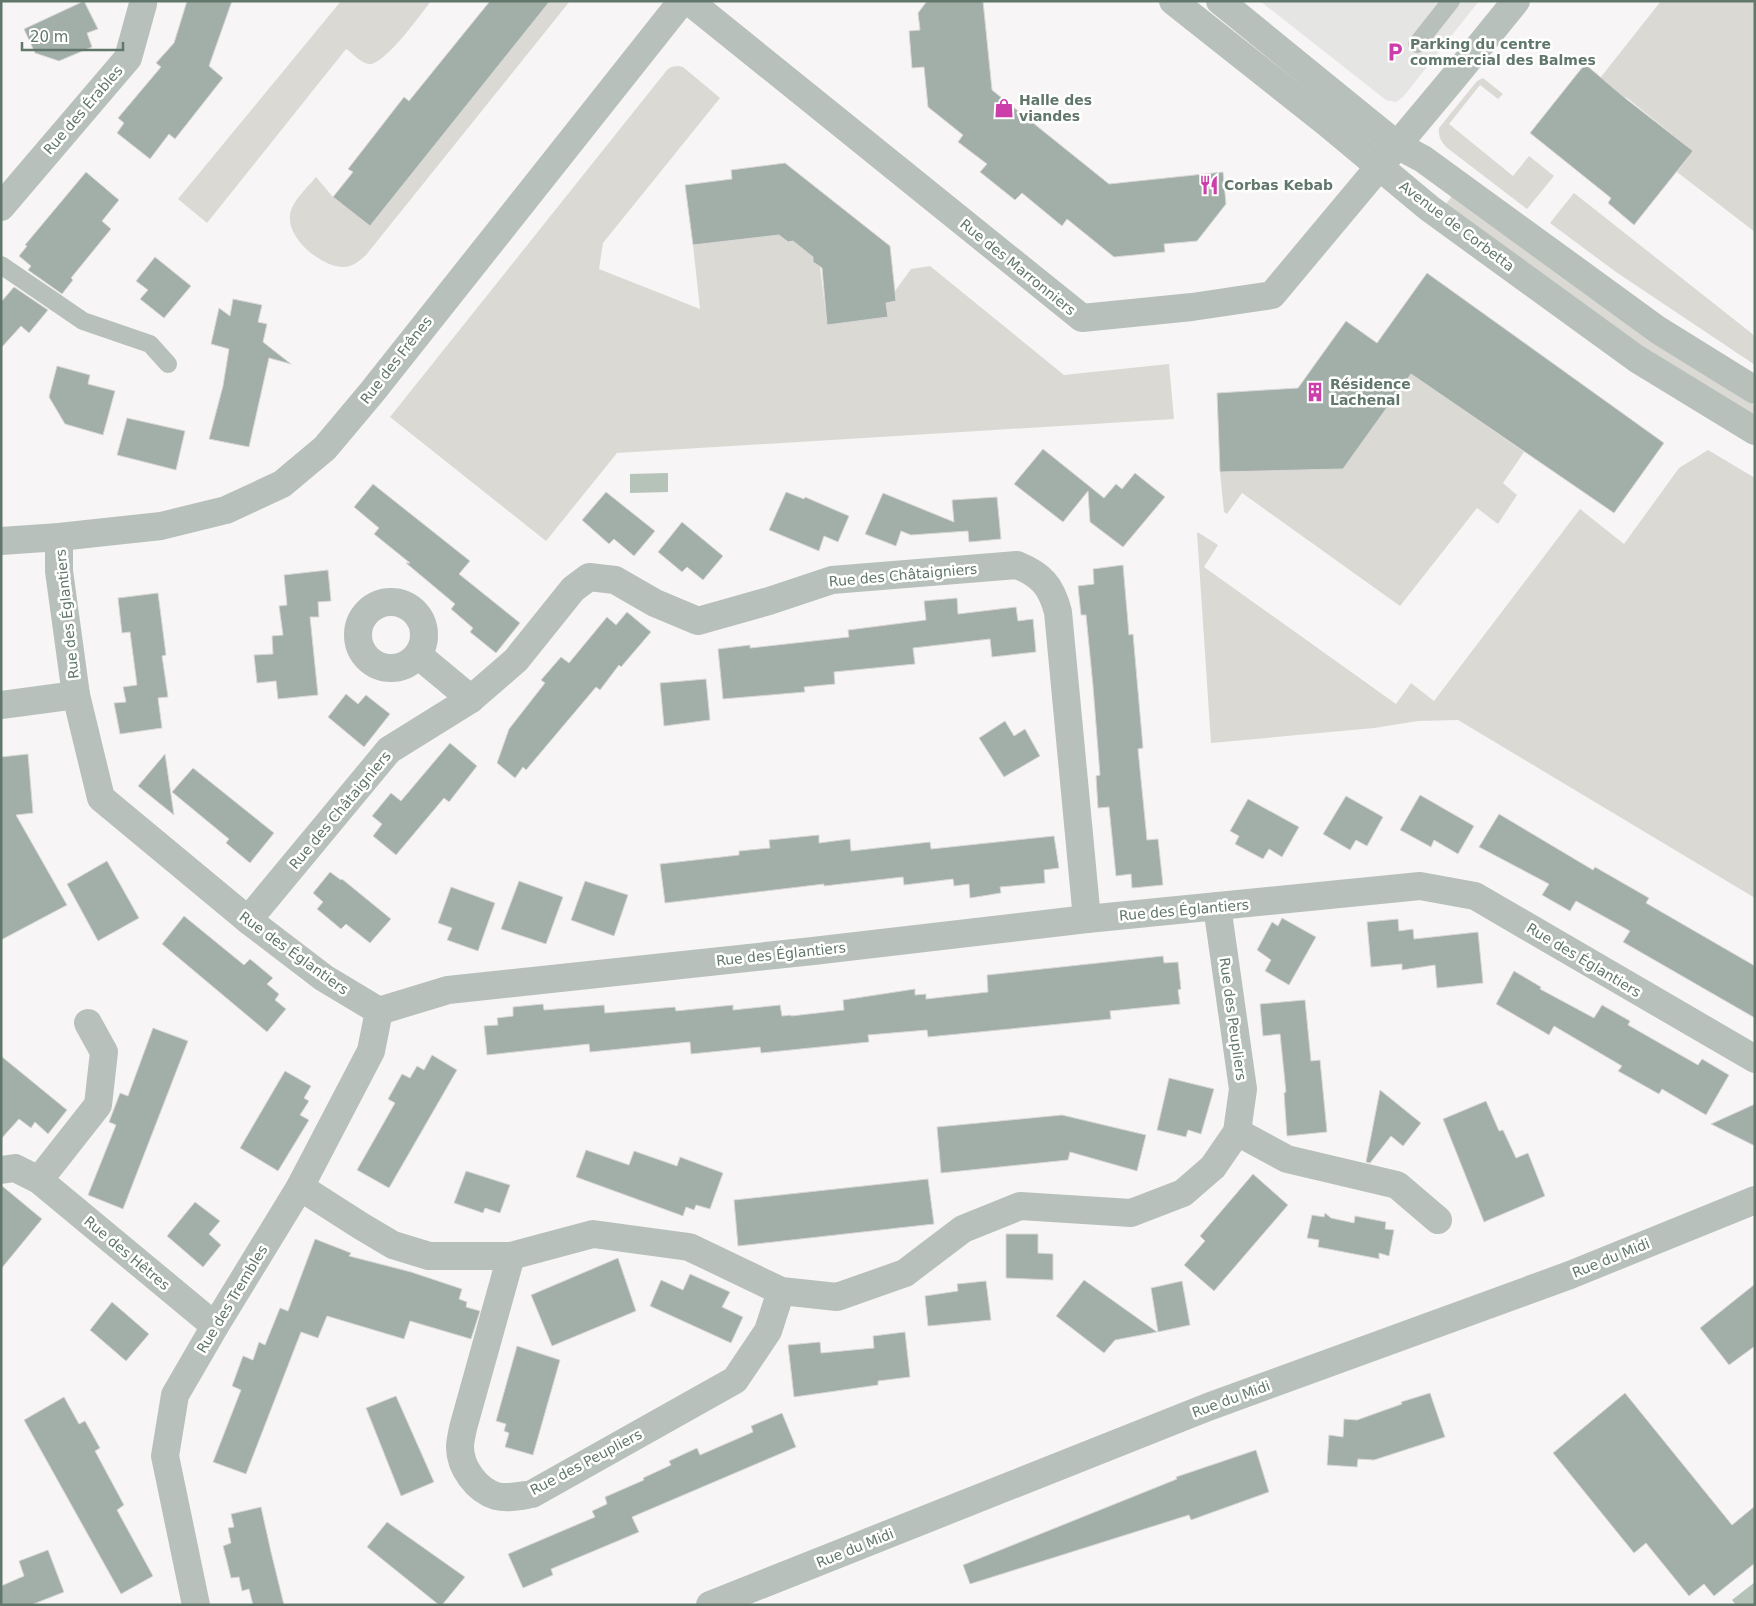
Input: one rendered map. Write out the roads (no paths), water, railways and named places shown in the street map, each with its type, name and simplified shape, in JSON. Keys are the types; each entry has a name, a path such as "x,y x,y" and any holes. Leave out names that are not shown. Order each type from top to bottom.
{"street":[{"name":"Rue des Érables","path":"1,206 128,58 143,1"},
{"name":"Rue des Frênes","path":"1,541 161,526 226,510 282,484 325,448 372,392 682,1"},
{"name":"Rue des Marronniers","path":"689,1 1082,318 1192,307 1272,295 1516,1"},
{"name":"Avenue de Corbetta","path":"1173,1 1327,123 1388,155 1423,159 1658,330 1755,390"},
{"name":"Avenue de Corbetta","path":"1220,1 1388,155 1429,208 1637,359 1755,431"},
{"name":"Rue des Églantiers","path":"59,537 59,571 76,695 101,798 248,920 324,978 379,1011 448,990 1087,919 1420,886 1475,896 1755,1059"},
{"name":"Rue des Châtaigniers","path":"248,920 389,750 471,698 516,660 573,589 589,577 615,580 655,603 698,622 832,580 1017,565 1033,572 1046,584 1054,596 1058,612 1087,919"},
{"path":"418,655 471,698"},
{"path":"1,705 76,695"},
{"name":"Rue des Peupliers","path":"300,1187 385,1240 420,1254 430,1256 511,1256 593,1234 689,1247 781,1291 837,1298 905,1273 963,1229 1020,1206 1131,1213 1183,1193 1213,1167 1237,1132 1243,1089 1217,906"},
{"name":"Rue des Trembles","path":"194,1604 165,1456 175,1395 300,1187 371,1051 379,1011"},
{"path":"39,1180 98,1105 104,1052 88,1023"},
{"path":"1237,1132 1286,1159 1397,1185 1438,1220"},
{"name":"Rue des Hêtres","path":"1,1170 15,1168 39,1180 215,1326"},
{"name":"Rue du Midi","path":"710,1605 1208,1407 1570,1275 1755,1200"},
{"name":"Rue des Peupliers","path":"511,1256 463,1428 460,1449 465,1470 478,1485 496,1496 514,1497 532,1494 735,1380 768,1332 781,1291"}],"lane":[{"path":"1417,44 1451,1"},
{"path":"1,265 84,321 150,344 168,364"}],"place":[{"name":"Parking du centre commercial des Balmes","path":"1395,52"},
{"name":"Halle des viandes","path":"1004,108"},
{"name":"Corbas Kebab","path":"1209,185"},
{"name":"Résidence Lachenal","path":"1315,392"}]}
